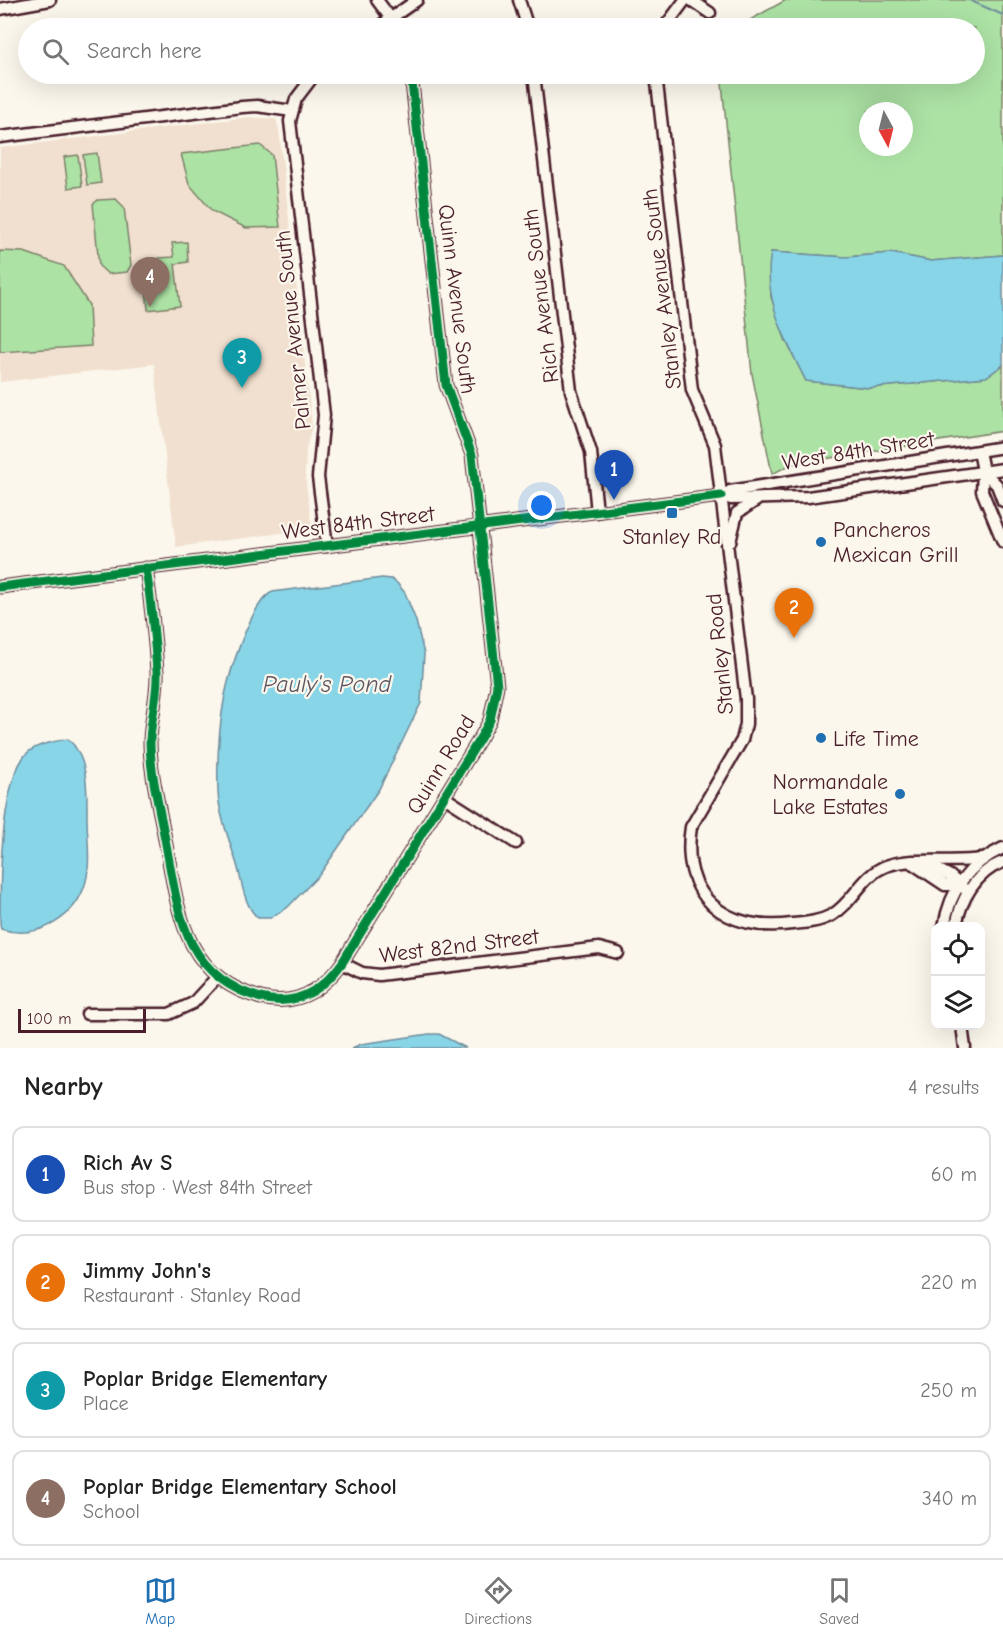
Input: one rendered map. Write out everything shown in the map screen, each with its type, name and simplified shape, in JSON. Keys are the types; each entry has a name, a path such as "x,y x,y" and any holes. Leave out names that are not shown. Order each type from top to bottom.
{"street":[{"path":"0,9 50,0"},
{"path":"377,0 391,18 417,0"},
{"path":"519,0 525,18"},
{"path":"672,18 685,0"},
{"path":"691,0 710,14"},
{"path":"0,137 242,107 257,106 292,111 306,84"},
{"name":"Quinn Avenue South","path":"412,84 446,385 451,403 470,442 480,526"},
{"name":"Rich Avenue South","path":"535,84 571,391 591,452 597,512"},
{"name":"Stanley Avenue South","path":"657,84 692,390 698,408 712,435 721,496"},
{"name":"Palmer Avenue South","path":"292,111 291,133 324,415 318,477 327,546"},
{"name":"West 84th Street","path":"721,496 730,491 1003,447"},
{"path":"979,451 983,471 982,491 1003,542"},
{"name":"West 84th Street","path":"0,587 721,496 760,499 829,494 1003,469"},
{"path":"983,471 997,485 1003,501"},
{"name":"Stanley Road","path":"721,496 746,699 746,724 736,752 698,811 691,827 688,843 692,874 703,895 719,912 733,919 762,927 825,919 842,908 863,883 883,867 897,863 917,862"},
{"path":"728,552 737,513 760,499"},
{"name":"Quinn Road","path":"342,963 490,720 498,686 480,526"},
{"path":"146,568 158,675 150,737 153,778 183,930 202,961 217,977 264,999 296,999 324,985 342,963"},
{"path":"444,797 516,843"},
{"path":"945,922 958,885 981,860 1003,848"},
{"path":"917,862 981,860"},
{"path":"917,862 941,883 958,885 968,891"},
{"path":"957,922 968,891 986,872 1003,862"},
{"name":"West 82nd Street","path":"342,963 362,972 379,975 599,948 618,953"},
{"path":"87,1014 169,1014 193,1003 217,977"},
{"path":"963,1030 965,1048"}],"shaded area":[{"path":"249,117 276,119 279,129 312,426 306,449 305,475 312,529 176,547 154,364 0,382 0,148"}],"green space":[{"path":"786,0 1003,0 1003,255 931,261 891,253 847,257 771,252 771,297 785,339 806,381 869,388 986,377 1003,365 1003,431 792,464 772,474 752,374 722,84 985,84 985,18 754,18"},
{"path":"260,145 272,155 280,227 246,228 212,211 189,184 181,154"},
{"path":"97,153 101,183 87,185 83,155"},
{"path":"78,155 82,186 68,188 64,157"},
{"path":"116,199 124,207 131,265 127,272 108,274 99,266 93,204 98,200"},
{"path":"187,242 188,262 175,264 180,306 148,310 146,287 162,285 159,258 174,257 172,243"},
{"path":"0,251 24,252 64,266 89,305 91,346 0,352"}],"water":[{"path":"771,252 847,257 891,253 931,261 1003,255 1003,365 986,377 869,388 806,381 784,335 773,302 769,269"},
{"name":"Pauly's Pond","path":"382,578 391,579 405,593 416,621 424,654 421,703 379,789 320,874 287,908 270,918 258,918 250,908 245,895 223,820 218,792 221,719 225,695 242,639 256,609 272,592"},
{"path":"68,739 80,755 85,775 89,858 86,881 74,906 54,923 28,932 1,929 0,886 3,839 15,774 27,753 43,744"},
{"path":"439,1034 466,1048 352,1048 361,1044"}],"waterway":[{"path":"969,0 1003,15"}],"cycle path":[{"path":"146,568 157,672 150,740 152,765 174,889 188,936 199,956 214,973 234,988 261,998 274,1000 297,998 317,989 342,963 482,735 490,720 497,686 472,455 446,385 412,84"},
{"path":"0,587 721,496"}],"place":[{"name":"Poplar Bridge Elementary School","path":"150,307"},
{"name":"Poplar Bridge Elementary","path":"242,388"},
{"name":"Rich Av S","path":"614,500"},
{"name":"Stanley Rd","path":"672,513"},
{"name":"Pancheros Mexican Grill","path":"821,542"},
{"name":"Jimmy John's","path":"794,638"},
{"name":"Life Time","path":"821,738"},
{"name":"Normandale Lake Estates","path":"900,794"}]}
